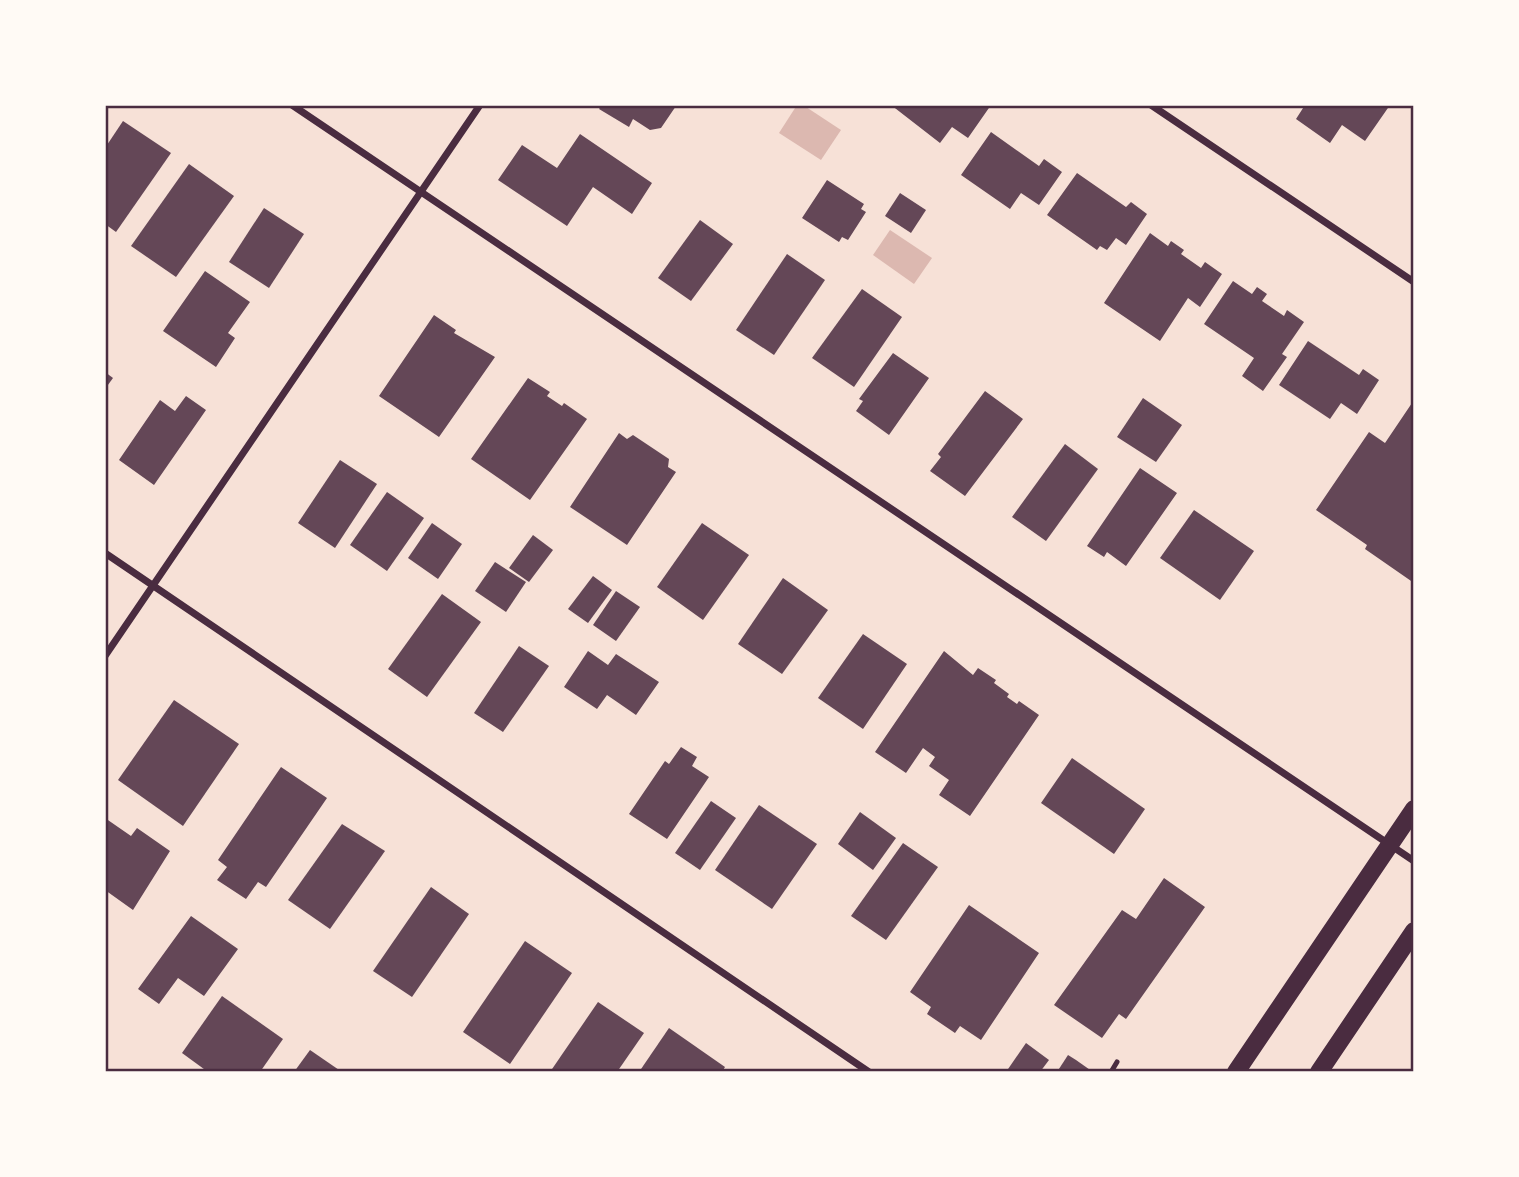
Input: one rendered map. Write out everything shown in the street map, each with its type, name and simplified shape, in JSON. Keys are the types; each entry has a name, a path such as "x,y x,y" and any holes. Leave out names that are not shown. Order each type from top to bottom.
{"main road":[{"path":"1236,1072 1414,809"},
{"path":"1319,1072 1414,931"}],"street":[{"path":"292,105 1414,861"},
{"path":"105,656 155,587 480,105"},
{"path":"1151,105 1414,282"},
{"path":"105,553 869,1072"}],"lane":[{"path":"1111,1072 1117,1062"}],"shaded area":[{"path":"797,105 803,105 841,130 821,160 779,133"},
{"path":"890,230 932,258 914,284 873,255"}],"building":[{"path":"602,105 676,106 661,128 650,130 633,119 629,127 599,109"},
{"path":"891,105 991,105 968,138 952,127 940,143"},
{"path":"1305,105 1390,105 1365,141 1342,125 1330,143 1296,119"},
{"path":"123,121 171,153 116,232 105,224 105,148"},
{"path":"991,132 1039,166 1044,159 1062,172 1039,205 1021,193 1010,209 961,175"},
{"path":"580,134 652,183 632,214 593,187 567,226 498,180 522,145 557,168"},
{"path":"189,164 234,196 176,277 131,246"},
{"path":"1077,173 1126,207 1131,202 1147,214 1126,245 1116,238 1107,250 1100,246 1097,250 1047,215"},
{"path":"827,180 864,204 861,209 866,212 848,240 842,237 839,242 802,218"},
{"path":"900,193 926,210 911,233 885,216"},
{"path":"264,208 304,234 269,288 229,262"},
{"path":"700,220 733,244 691,301 658,278"},
{"path":"1150,233 1168,246 1171,241 1184,250 1181,254 1201,268 1205,262 1222,274 1200,307 1188,298 1160,341 1104,303"},
{"path":"787,254 825,280 774,355 736,330"},
{"path":"205,271 250,302 228,333 235,338 216,367 163,331"},
{"path":"1233,281 1252,294 1257,287 1267,294 1262,301 1284,316 1287,310 1304,322 1282,354 1287,357 1263,391 1242,376 1254,358 1204,324"},
{"path":"862,289 902,317 854,387 812,358"},
{"path":"434,315 456,330 454,333 495,357 439,437 379,396"},
{"path":"1308,341 1359,375 1363,369 1379,380 1357,414 1341,403 1330,419 1279,385"},
{"path":"893,353 929,378 889,435 856,411 863,401 859,399"},
{"path":"105,372 113,378 105,389"},
{"path":"528,378 550,392 547,396 562,406 564,403 587,419 530,500 471,459"},
{"path":"985,391 1023,419 965,496 930,471 941,457 938,454"},
{"path":"186,396 206,410 154,485 119,460 160,400 175,411"},
{"path":"1143,398 1182,425 1156,462 1117,437"},
{"path":"1414,400 1414,583 1365,549 1367,545 1316,510 1369,432 1385,443"},
{"path":"619,433 627,439 633,435 669,459 668,467 676,472 627,545 570,507"},
{"path":"1065,444 1098,469 1046,541 1012,517"},
{"path":"340,460 377,484 335,548 298,523"},
{"path":"1140,468 1177,493 1126,566 1107,552 1104,557 1087,546"},
{"path":"387,492 424,518 387,571 350,545"},
{"path":"1194,510 1254,551 1220,600 1160,558"},
{"path":"432,523 462,544 438,579 408,558"},
{"path":"702,523 749,555 703,620 657,587"},
{"path":"533,535 553,550 529,582 509,568"},
{"path":"495,562 526,582 506,612 475,591"},
{"path":"593,576 612,590 588,623 568,609"},
{"path":"783,578 828,610 782,674 738,644"},
{"path":"616,591 640,607 616,641 593,625"},
{"path":"442,594 481,622 427,697 388,669"},
{"path":"863,634 907,664 863,729 818,698"},
{"path":"519,646 549,666 503,732 474,713"},
{"path":"588,651 608,665 616,654 659,682 636,715 607,695 597,709 564,687"},
{"path":"944,651 973,675 978,668 996,680 994,683 1009,694 1007,697 1017,704 1019,701 1039,715 970,816 939,795 949,780 929,766 935,757 923,748 906,773 875,752"},
{"path":"174,700 239,744 183,826 118,780"},
{"path":"681,747 697,757 692,766 709,777 667,839 629,814 665,761 669,764"},
{"path":"1072,758 1145,809 1114,854 1041,803"},
{"path":"281,767 327,798 266,887 258,882 246,899 217,880 227,867 218,860"},
{"path":"711,801 736,818 700,870 675,853"},
{"path":"759,805 817,844 772,909 715,870"},
{"path":"860,812 896,838 873,870 838,844"},
{"path":"105,818 131,836 137,828 170,851 133,910 105,890"},
{"path":"342,824 385,851 330,929 288,900"},
{"path":"903,843 938,867 886,940 851,916"},
{"path":"1164,878 1205,907 1126,1019 1119,1014 1102,1038 1054,1005 1122,910 1136,919"},
{"path":"431,887 469,914 412,997 373,971"},
{"path":"969,905 1039,953 981,1040 960,1026 955,1033 927,1014 931,1007 910,992"},
{"path":"191,916 238,949 204,996 178,978 159,1004 138,989"},
{"path":"525,941 572,973 510,1064 463,1032"},
{"path":"222,996 283,1039 260,1072 208,1072 182,1053"},
{"path":"598,1002 644,1033 617,1072 550,1072"},
{"path":"669,1028 725,1067 722,1072 639,1072"},
{"path":"1026,1043 1049,1060 1040,1072 1006,1072"},
{"path":"310,1050 342,1072 294,1072"},
{"path":"1068,1055 1076,1060 1093,1072 1057,1072"}]}
